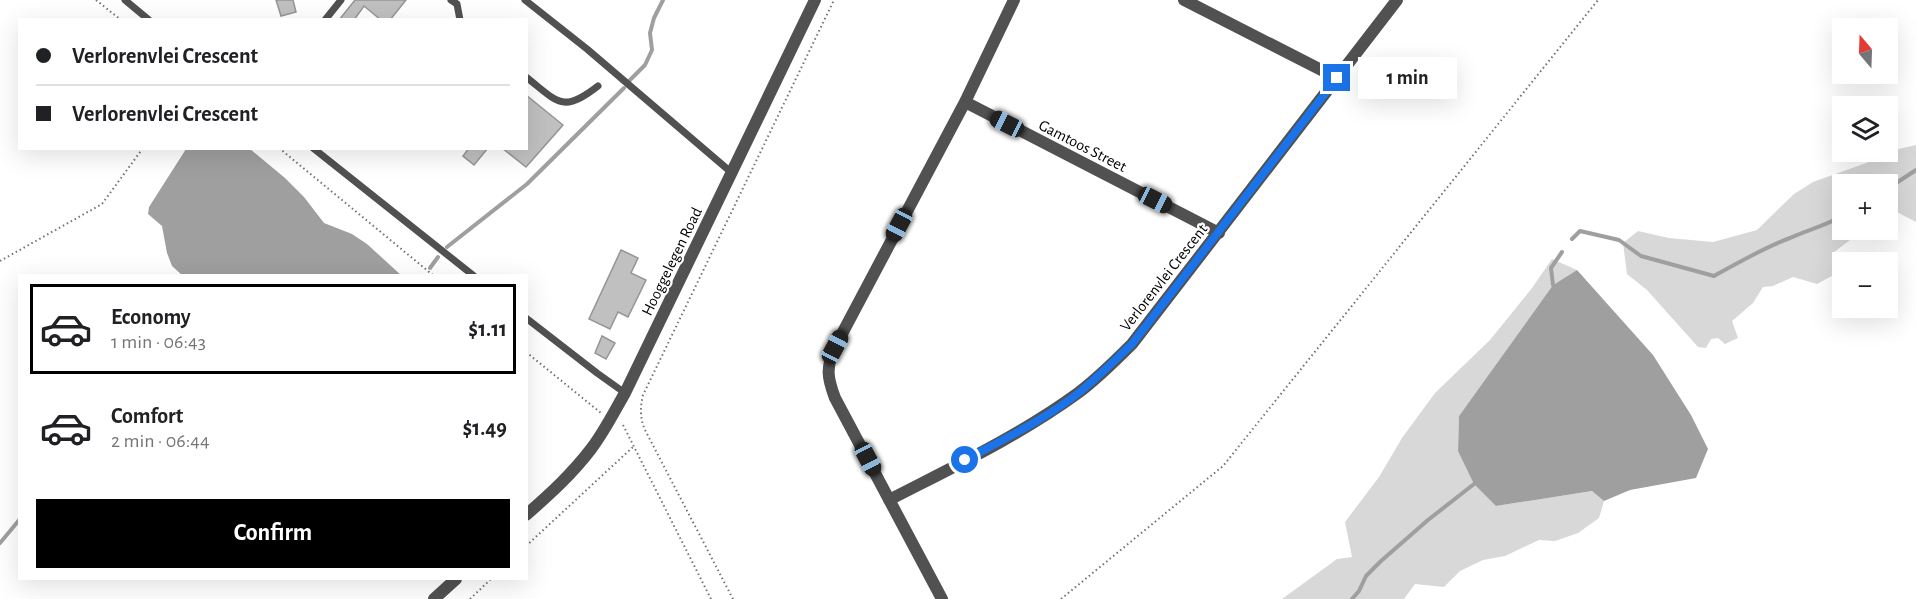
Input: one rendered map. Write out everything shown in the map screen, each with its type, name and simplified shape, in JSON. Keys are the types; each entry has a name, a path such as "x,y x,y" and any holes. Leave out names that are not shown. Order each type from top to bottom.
{"street":[{"name":"Hooggelegen Road","path":"528,513 562,484 579,465 613,415 815,0"},
{"path":"942,599 835,398 829,382 829,362 964,102 1014,0"},
{"path":"1184,0 1337,78"},
{"name":"Verlorenvlei Crescent","path":"889,500 1038,420 1079,393 1132,344 1397,0"},
{"name":"Gamtoos Street","path":"964,102 1219,233"},
{"path":"434,599 455,580"}],"lane":[{"path":"125,0 147,18"},
{"path":"327,18 341,0"},
{"path":"452,0 457,4 460,18"},
{"path":"525,0 732,172"},
{"path":"528,79 554,99 565,102 580,100 598,86"},
{"path":"316,150 471,274"},
{"path":"528,320 625,393"}],"path":[{"path":"96,0 118,18"},
{"path":"734,599 645,430 640,413 641,404 643,395 834,0"},
{"path":"1061,599 1223,466 1598,0"},
{"path":"0,261 102,204 142,150"},
{"path":"281,150 432,274"},
{"path":"528,353 613,415 634,446 711,599"},
{"path":"528,544 634,446"},
{"path":"470,599 490,580"}],"shaded area":[{"path":"1916,145 1916,222 1898,213 1898,174 1835,174 1868,162 1898,162 1898,149"},
{"path":"185,150 251,150 304,197 324,223 352,234 367,244 400,274 181,274 172,266 162,226 148,214 149,207"},
{"path":"1832,175 1832,240 1850,240 1832,252 1832,276 1817,284 1793,277 1773,286 1763,287 1753,303 1732,321 1738,338 1725,344 1718,338 1711,339 1706,348 1698,347 1647,290 1627,274 1623,243 1638,231 1669,238 1713,242 1757,230 1794,194 1813,182"},
{"path":"1552,259 1577,270 1553,285 1459,416 1458,451 1496,506 1592,491 1604,501 1599,518 1578,533 1555,541 1539,540 1505,556 1483,560 1460,571 1444,587 1415,584 1404,599 1282,599 1337,559 1352,557 1345,522 1379,477 1402,438 1435,393 1490,340"},
{"path":"1577,270 1653,355 1691,415 1708,449 1696,478 1630,490 1604,501 1592,491 1496,506 1474,484 1458,451 1459,416 1553,285"}],"building":[{"path":"276,0 293,0 296,12 281,16"},
{"path":"355,0 406,0 392,18 379,18 364,6 355,18 341,18"},
{"path":"528,97 563,125 526,167 505,150 528,150"},
{"path":"468,150 486,150 474,165 463,156"},
{"path":"621,250 638,258 631,273 646,280 628,317 618,312 610,329 589,319"},
{"path":"602,336 615,343 606,359 595,353"}],"waterway":[{"path":"630,80 645,65 652,50 650,33 663,0"},
{"path":"447,247 527,184 624,88"},
{"path":"1898,182 1916,170"},
{"path":"1572,239 1580,231 1619,240 1641,256 1714,276 1770,246 1832,221"},
{"path":"1553,285 1551,268 1562,252"},
{"path":"430,268 438,257"},
{"path":"1352,599 1359,591 1366,576 1381,561 1474,484"},
{"path":"0,543 18,521"}],"route":[{"path":"965,460 1038,420 1079,393 1132,344 1337,78"}]}
